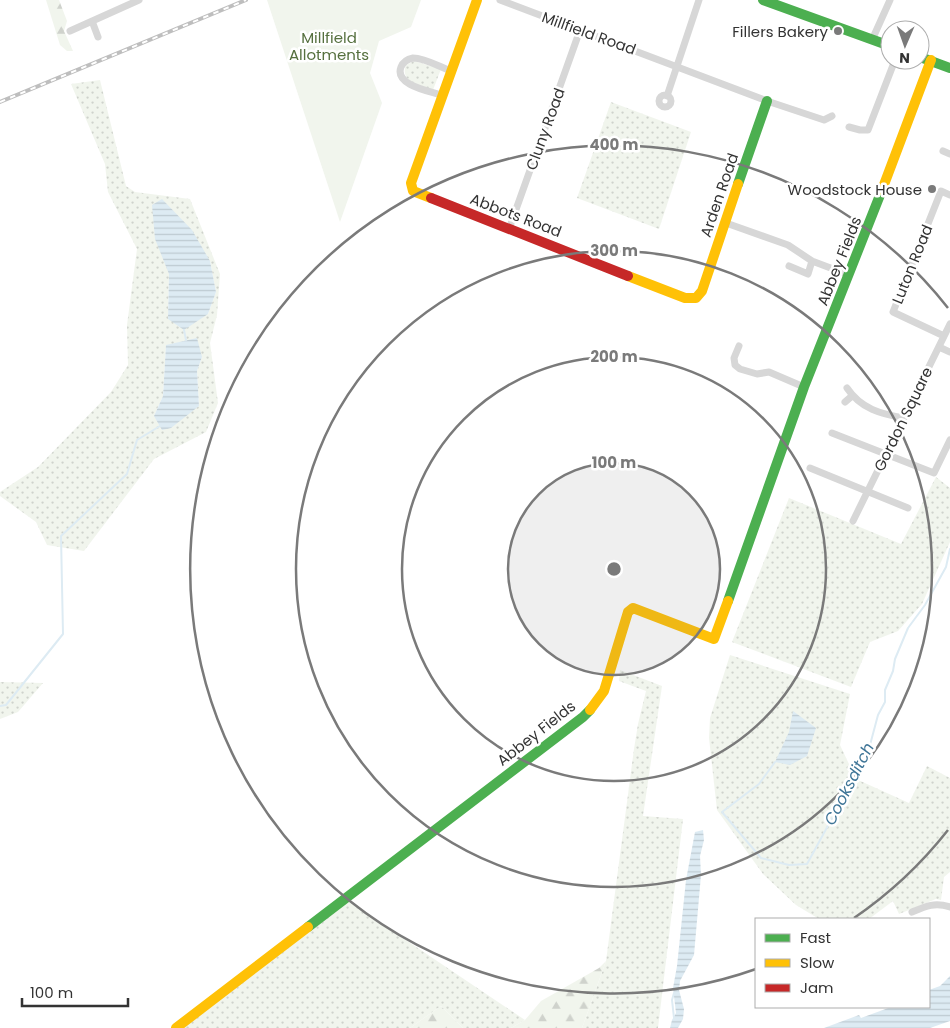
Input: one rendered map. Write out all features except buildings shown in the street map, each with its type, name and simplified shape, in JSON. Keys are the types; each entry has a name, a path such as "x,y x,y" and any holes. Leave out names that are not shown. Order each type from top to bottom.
{"street":[{"path":"70,31 140,0"},
{"path":"451,70 415,58 405,62 401,68 402,77 405,82 441,96 451,70 477,0"},
{"name":"Millfield Road","path":"500,0 767,101 824,120 832,116"},
{"path":"667,96 700,0"},
{"path":"763,0 880,43"},
{"path":"872,40 890,0"},
{"path":"92,21 98,37"},
{"name":"Cluny Road","path":"509,229 580,30"},
{"path":"931,60 950,68"},
{"name":"Abbey Fields","path":"176,1028 583,717 604,691 628,612 633,608 714,639 804,388 900,146 931,60"},
{"path":"849,126 860,130 868,130 891,70"},
{"name":"Abbots Road","path":"441,96 411,182 413,191 684,298 696,298"},
{"name":"Arden Road","path":"696,298 702,291 767,101"},
{"name":"Luton Road","path":"944,336 893,312 941,191 950,195"},
{"path":"726,223 788,245 812,260 849,275"},
{"path":"789,266 808,274 812,260"},
{"name":"Gordon Square","path":"852,521 950,324"},
{"path":"739,346 734,358 735,365 740,369 757,374 769,372 804,388"},
{"path":"939,347 950,352"},
{"path":"847,388 852,396 872,410 904,418"},
{"path":"845,402 852,396"},
{"path":"832,434 934,473 950,440"},
{"path":"810,468 908,508"},
{"path":"912,912 928,905 936,904 950,908"}],"green space":[{"path":"46,0 59,0 67,21 64,31 73,51 67,51 60,45"},
{"name":"Millfield Allotments","path":"267,0 421,0 411,27 379,41 370,73 382,103 340,222"},
{"path":"414,61 441,69 433,90 417,85 406,76 406,65"},
{"path":"100,80 126,186 135,192 190,199 220,274 217,315 210,343 218,403 206,432 154,459 84,551 47,545 36,522 0,496 0,492 38,467 111,392 128,365 127,325 137,249 108,192 105,164 71,84","holes":["210,261 216,292 208,314 168,319 169,274","166,346 202,357 197,371 199,406 154,416 163,396"]},
{"path":"611,102 691,132 659,229 577,198"},
{"path":"936,477 950,488 950,542 922,604 898,631 870,642 851,687 732,642 789,498 901,544"},
{"path":"730,655 850,694 840,745 856,779 909,803 927,766 950,778 950,872 944,877 941,900 936,899 899,914 893,901 870,918 817,918 796,905 763,874 717,810 709,738 710,718"},
{"path":"620,670 662,686 643,816 683,819 658,1028 582,1028 606,961 634,749 646,691 619,681"},
{"path":"0,682 43,683 18,712 0,719"},
{"path":"346,897 388,928 525,1020 511,1028 463,1028 441,1006 410,1028 176,1028"},
{"path":"606,961 582,1028 511,1028 525,1020 541,1001 599,968"},
{"path":"441,1006 463,1028 410,1028"}],"shaded area":[{"path":"162,199 192,230 210,261 216,292 208,314 184,330 168,319 169,274 155,239 152,205"},
{"path":"197,338 202,357 197,371 199,406 171,428 162,430 154,416 163,396 166,345"},
{"path":"793,711 816,728 807,756 790,765 775,762 789,732"},
{"path":"703,830 704,840 700,856 701,875 694,955 680,981 679,990 684,1009 683,1019 678,1028 670,1028 676,1013 673,988 686,880 695,832"},
{"path":"950,976 950,1021 930,1028 824,1028 859,1015 861,1018 888,1008 930,1008 930,990 940,986"}],"waterway":[{"path":"184,330 186,340"},
{"path":"0,706 6,705 63,634 61,536 127,474 137,440 160,426"},
{"name":"Cooksditch","path":"775,762 759,784 722,812 761,858 789,865 807,864 842,800 846,787 850,785 858,771 861,756 870,745 878,715 885,702 885,690 893,671 895,659 908,628 925,605 946,567 950,549"},
{"path":"674,993 672,1000 674,1018"}],"railway":[{"path":"0,102 246,0"}],"traffic: fast":[{"path":"763,0 880,42"},
{"path":"930,61 950,68"},
{"path":"738,184 767,101"},
{"path":"728,601 804,387 882,190"},
{"path":"308,927 590,710"}],"traffic: slow":[{"path":"431,198 413,191 411,183 477,0"},
{"path":"882,190 931,60"},
{"path":"628,276 685,298 696,298 702,291 738,184"},
{"path":"590,710 604,691 628,612 633,608 714,639 728,601"},
{"path":"176,1028 308,927"}],"traffic: jam":[{"path":"431,198 628,276"}],"place":[{"name":"Fillers Bakery","path":"838,31"},
{"name":"Woodstock House","path":"932,189"}]}
